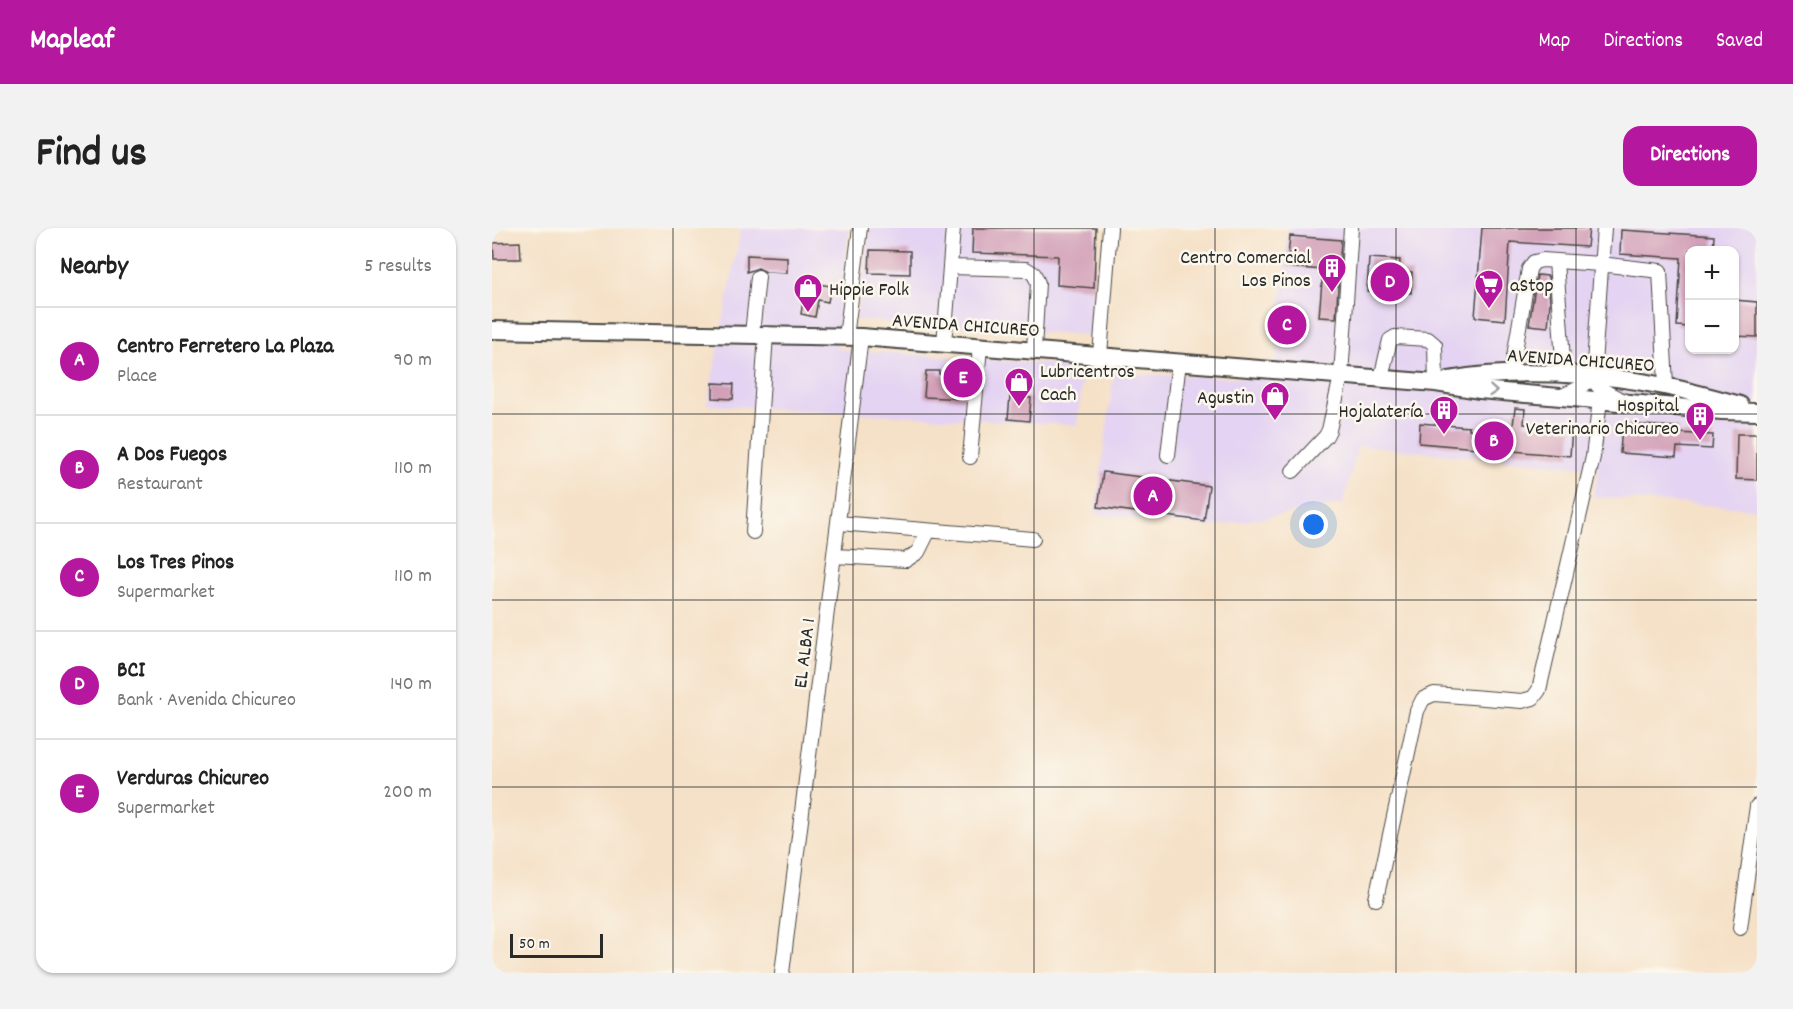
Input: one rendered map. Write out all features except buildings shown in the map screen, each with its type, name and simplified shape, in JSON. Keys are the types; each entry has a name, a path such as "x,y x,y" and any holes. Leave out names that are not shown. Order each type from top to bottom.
{"main road":[{"name":"AVENIDA CHICUREO","path":"492,330 854,337 1436,382 1480,390 1743,412 1757,411"},
{"name":"AVENIDA CHICUREO","path":"1436,382 1511,374 1593,377 1666,386 1757,411"}],"street":[{"name":"EL ALBA 1","path":"782,973 839,523 860,228"},
{"path":"944,344 953,228"},
{"path":"1100,355 1110,228"},
{"path":"1293,471 1326,436 1341,375 1351,228"},
{"path":"1604,228 1593,377 1594,383 1604,391 1628,403"},
{"path":"1511,374 1529,269 1534,262 1543,260 1600,264 1660,271 1666,386"},
{"path":"1556,261 1564,375"},
{"path":"950,267 1026,269 1034,274 1038,283 1034,350"},
{"path":"753,532 759,334 758,277"},
{"path":"1382,378 1390,340 1395,337 1428,339 1435,345 1436,382"},
{"path":"970,457 980,347"},
{"path":"1168,455 1179,362"},
{"path":"1562,396 1580,388 1593,377"},
{"path":"1376,899 1417,711 1423,699 1434,694 1522,701 1533,698 1539,690 1593,457 1600,400"},
{"path":"839,523 1033,539"},
{"path":"835,556 906,560 918,552 928,532"},
{"path":"1740,928 1757,806"}],"shaded area":[{"path":"741,228 849,228 837,349 1084,366 1077,425 707,405"},
{"path":"869,228 1098,228 1090,335 856,320"},
{"path":"1288,228 1757,228 1757,509 1593,497 1599,468 1358,446 1343,504 1211,527 1095,514 1114,373 1274,379"}],"place":[{"name":"BCI","path":"1390,282"},
{"name":"Centro Comercial Los Pinos","path":"1332,294"},
{"name":"aStop","path":"1489,310"},
{"name":"Hippie Folk","path":"808,314"},
{"name":"Los Tres Pinos","path":"1287,325"},
{"name":"Verduras Chicureo","path":"963,378"},
{"name":"Lubricentros Cach","path":"1019,408"},
{"name":"Agustin","path":"1275,422"},
{"name":"Hojalatería","path":"1444,436"},
{"name":"A Dos Fuegos","path":"1494,441"},
{"name":"Hospital Veterinario Chicureo","path":"1700,442"},
{"name":"Centro Ferretero La Plaza","path":"1153,496"}]}
